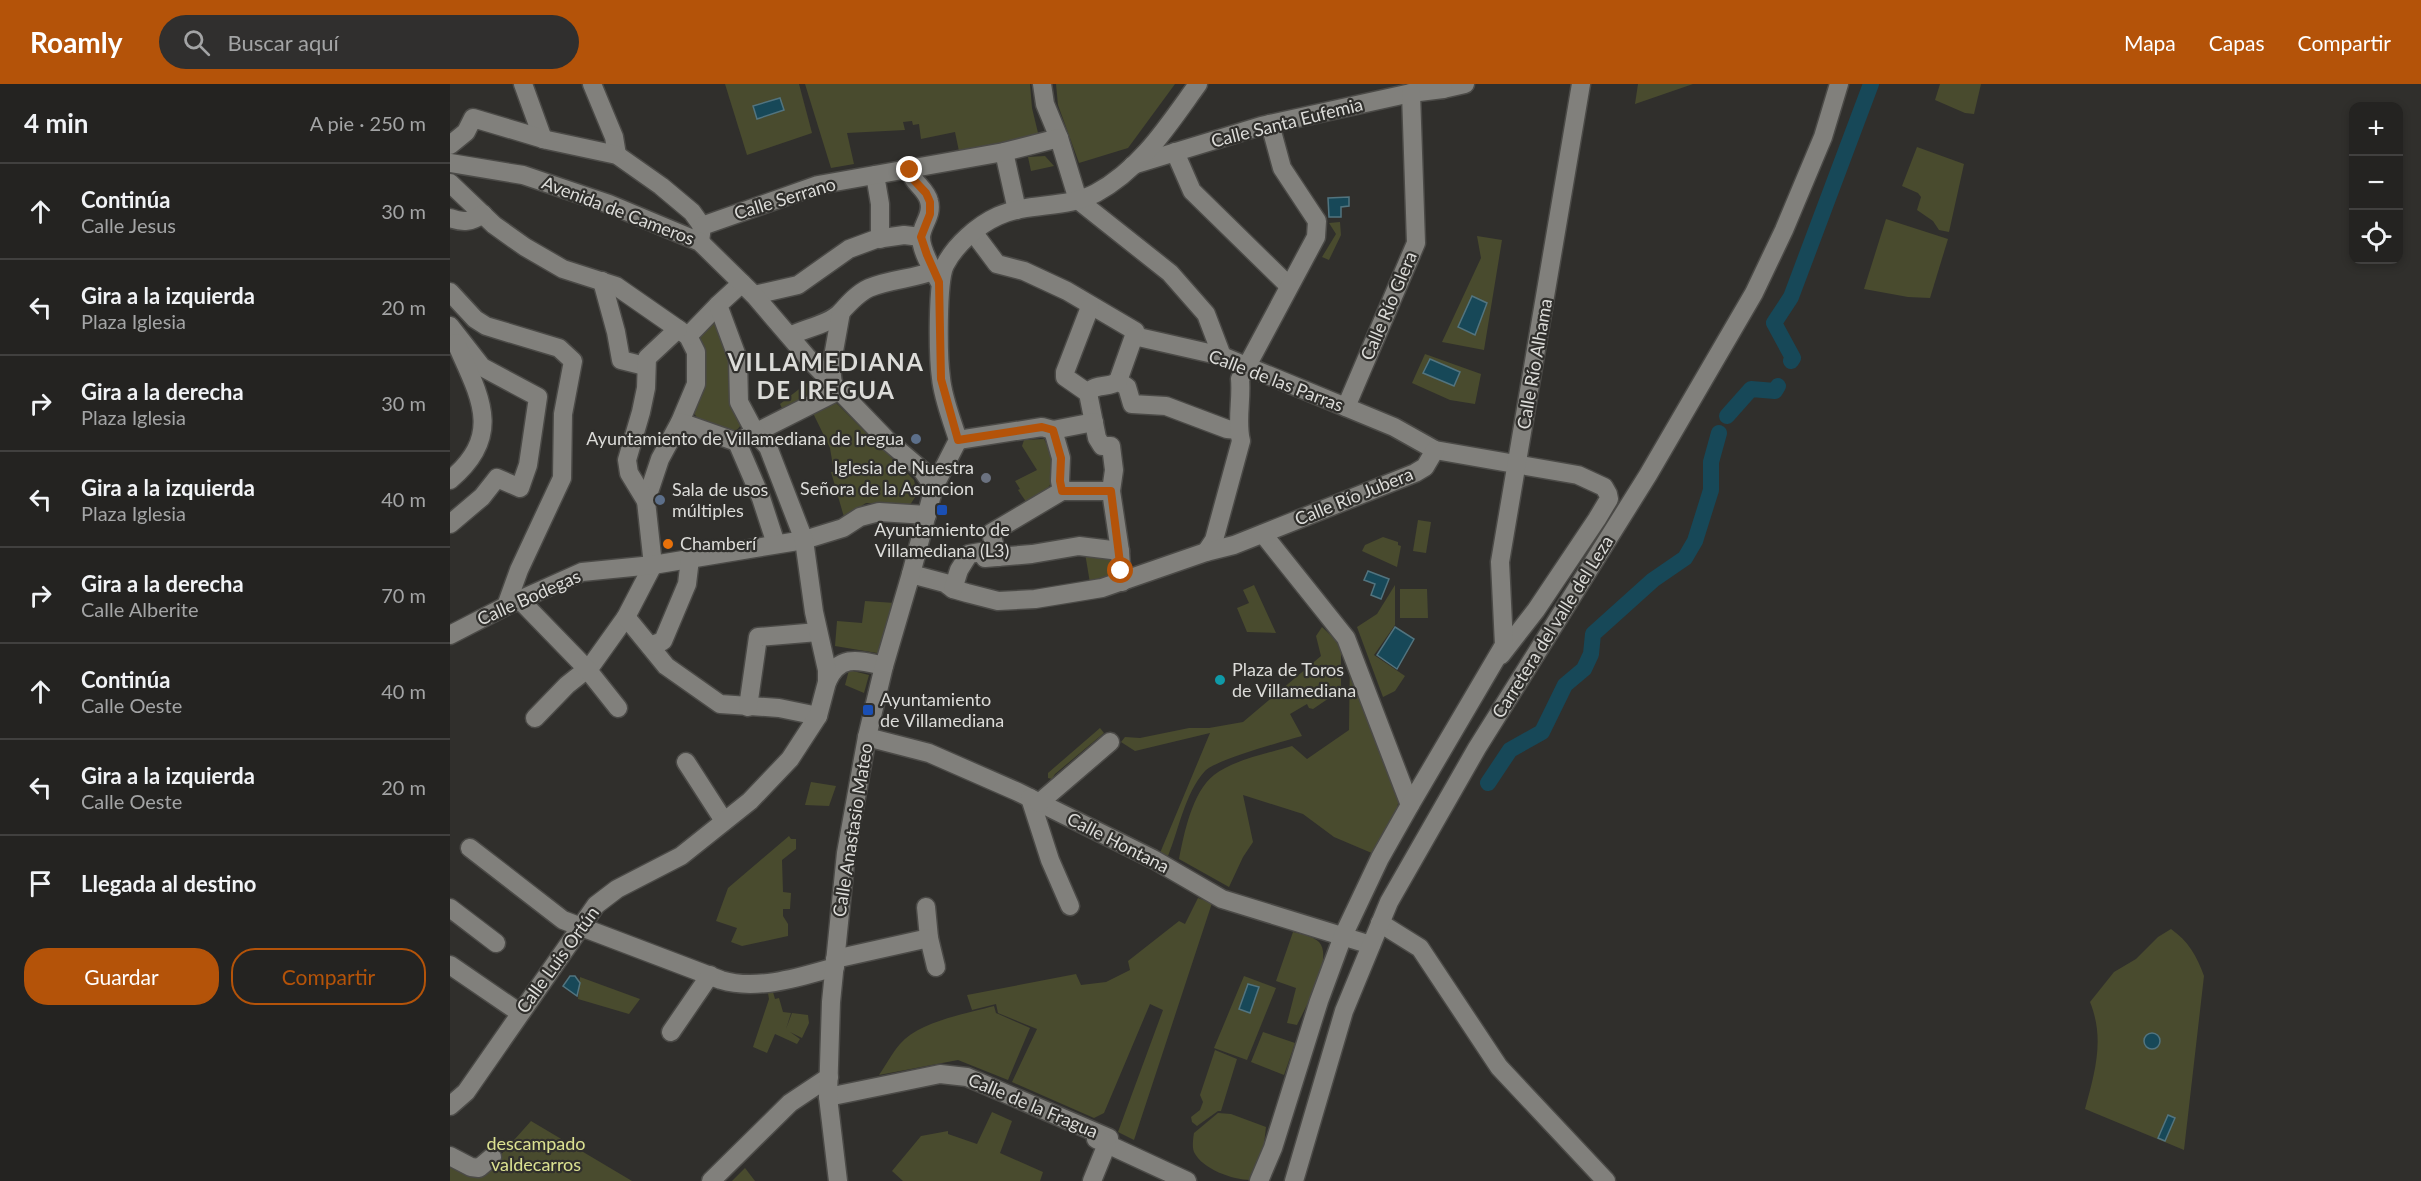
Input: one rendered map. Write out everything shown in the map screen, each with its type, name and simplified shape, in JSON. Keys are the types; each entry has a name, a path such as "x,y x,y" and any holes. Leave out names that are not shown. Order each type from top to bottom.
{"street":[{"path":"523,84 543,139"},
{"path":"592,84 614,137 617,156"},
{"path":"1042,84 1045,104 1059,138 1078,200 1170,273 1206,314 1222,356"},
{"path":"936,277 951,254 973,232 998,216 1017,210 1078,200 1095,194 1133,165 1152,147 1198,84"},
{"name":"Calle Santa Eufemia","path":"1133,165 1270,124 1428,88 1465,84"},
{"name":"Calle Río Alhama","path":"1493,665 1504,645 1500,562 1581,84"},
{"name":"Carretera del valle del Leza","path":"1294,1181 1344,1011 1389,902 1477,748 1648,475 1754,293 1784,230 1823,137 1839,84"},
{"name":"Calle Río Glera","path":"1346,407 1416,243 1428,88"},
{"path":"450,145 466,132 473,118 543,139 617,156 661,186 692,212 701,234"},
{"path":"1206,552 1214,540 1241,441 1238,430 1242,395 1240,379 1245,365 1316,237 1317,221 1282,168 1270,124"},
{"name":"Calle Serrano","path":"701,234 818,185 1004,152 1059,138"},
{"path":"1004,152 1017,210"},
{"path":"1175,152 1192,191 1289,286"},
{"name":"Avenida de Cameros","path":"450,163 523,175 701,234 789,336 889,442 922,470 934,487"},
{"path":"910,170 911,177 926,193 930,202 930,214 921,237 936,277 941,379 958,440 1042,427 1053,430 1094,422"},
{"path":"875,175 880,204 880,239"},
{"path":"452,185 486,210 525,247 564,269 616,286 683,333 696,352 696,384 680,422 660,459 646,501 653,565 626,617 587,669 567,685 535,718"},
{"path":"450,218 461,222 473,220 486,210"},
{"name":"Calle de las Parras","path":"973,232 997,264 1024,271 1067,291 1090,307 1135,331 1134,336 1222,356 1394,427 1435,450 1578,474 1604,487 1608,500 1597,519 1536,610 1493,665"},
{"path":"646,501 629,473 627,460 643,404 647,358 718,305 748,289 798,285 849,249 880,239 904,235 921,237"},
{"path":"737,442 796,415 836,387 831,368 844,306 866,290 891,280 936,277"},
{"path":"602,281 621,360 645,366"},
{"path":"450,292 475,320 486,326 559,348 573,361 563,414 562,478 519,570 513,603 587,669 618,708"},
{"name":"Calle Luis Ortún","path":"450,1106 466,1092 596,905 617,890 681,856 750,801 790,759 818,716 827,682 827,670 818,632 804,540 768,447 755,432 739,402 738,359 718,305"},
{"path":"1090,307 1065,377 1088,393 1097,438 1102,446 1112,446 1114,470 1111,491 1122,582"},
{"path":"789,336 824,323 841,312"},
{"path":"450,327 484,414 480,444 468,463 450,480"},
{"path":"450,327 483,367 538,397 528,465 520,488 497,478 482,497 450,524"},
{"path":"1088,393 1096,386 1115,384 1118,381 1134,336"},
{"path":"1118,381 1127,387 1132,404 1166,406 1227,429 1238,430"},
{"path":"680,422 737,442 761,498 776,544"},
{"path":"1053,430 1061,458 1062,491"},
{"name":"Calle Anastasio Mateo","path":"838,1181 829,1101 829,1077 831,1002 846,853 867,737 884,666 912,574 934,487 958,440"},
{"name":"Calle Río Jubera","path":"912,574 945,583 953,589 998,601 1091,590 1234,545 1415,473 1425,467 1435,450"},
{"path":"998,557 991,533 1062,491 1111,491"},
{"name":"Calle Bodegas","path":"450,635 582,572 653,565 804,540 843,528 860,517 879,512 927,515"},
{"path":"1263,534 1346,638 1410,805"},
{"path":"953,589 959,570 969,554 981,552 985,558 1032,554 1079,546 1120,551"},
{"path":"650,646 663,641 687,584 690,559"},
{"path":"626,617 666,666 720,704 779,708 818,716"},
{"path":"748,707 758,637 818,632"},
{"path":"827,682 832,669 844,662 862,661 884,666"},
{"path":"1259,1181 1273,1148 1318,1001 1343,936 1380,858 1493,665"},
{"name":"Calle Hontana","path":"867,737 929,753 1034,800 1153,859 1222,899 1371,945"},
{"path":"1070,906 1050,860 1034,800 1110,742"},
{"path":"686,762 724,822"},
{"path":"470,848 563,920 735,984 765,983 929,938"},
{"path":"926,907 929,938 936,967"},
{"path":"450,909 496,944"},
{"path":"1380,923 1420,948 1499,1067 1606,1181"},
{"path":"450,965 520,1013"},
{"path":"671,1032 710,975"},
{"path":"711,1181 790,1102 829,1077"},
{"name":"Calle de la Fragua","path":"829,1101 958,1082 1107,1144 1187,1181"},
{"path":"1092,1181 1107,1144"},
{"path":"450,1156 461,1163 479,1168 492,1157"}],"green space":[{"path":"725,84 799,84 812,133 747,155"},
{"path":"805,84 1030,84 1032,108 1039,137 960,156 955,132 921,139 919,124 913,125 912,121 903,122 905,130 847,133 854,164 831,168"},
{"path":"1056,84 1175,84 1128,148 1079,163 1058,105"},
{"path":"1638,84 1693,84 1635,104"},
{"path":"1940,84 1981,84 1974,114 1965,113 1935,100"},
{"path":"1917,147 1964,164 1949,232 1939,230 1933,221 1917,210 1921,197 1918,193 1902,186"},
{"path":"1045,156 1054,166 1031,171 1028,157"},
{"path":"1886,219 1948,239 1930,298 1908,297 1864,289"},
{"path":"1340,222 1341,235 1329,260 1322,257 1336,234 1329,223"},
{"path":"1477,236 1502,240 1484,350 1442,342 1481,258"},
{"path":"717,314 732,361 742,424 735,432 702,426 694,413 703,382 693,336"},
{"path":"1425,354 1481,374 1475,404 1450,400 1412,383"},
{"path":"812,379 914,480 917,494 910,505 866,503 844,517 831,472 834,472 830,448 812,411 788,421 780,404"},
{"path":"1044,439 1053,461 1054,476 1046,490 1029,506 1015,481 1037,470 1022,446 1024,440"},
{"path":"1418,520 1431,522 1426,553 1413,551"},
{"path":"1383,537 1398,542 1401,546 1397,567 1362,551 1365,545"},
{"path":"1085,553 1115,553 1117,577 1090,583"},
{"path":"1254,585 1276,633 1247,632 1237,608 1249,603 1243,590"},
{"path":"1395,585 1395,625 1374,655 1405,676 1395,691 1383,697 1357,627 1377,614"},
{"path":"1400,589 1427,589 1428,618 1400,618"},
{"path":"865,601 895,603 883,654 835,646 837,621 862,623"},
{"path":"1322,627 1341,645 1341,690 1313,709 1307,704 1290,714 1302,736 1235,756 1205,771 1187,800 1168,856 1160,853 1210,733 1135,751 1121,742 1125,737 1140,738 1189,728 1209,728 1243,722 1321,656 1316,636"},
{"path":"1350,653 1399,797 1397,810 1374,854 1334,837 1303,814 1243,795 1253,842 1229,887 1179,859 1186,826 1195,802 1206,782 1214,775 1241,761 1292,746 1307,759 1349,730"},
{"path":"849,670 869,675 864,693 845,685"},
{"path":"1100,728 1104,733 1052,779 1048,778 1048,773"},
{"path":"811,782 836,786 829,806 805,805"},
{"path":"789,836 791,839 796,839 796,849 782,860 783,892 791,893 790,909 783,909 783,916 788,924 788,936 742,946 731,942 737,928 716,921 728,888"},
{"path":"1198,898 1212,903 1134,1140 1118,1132 1163,1010 1150,1004 1104,1113 1094,1118 1012,1082 1037,1029 998,1013 996,1004 972,1010 967,995 1076,974 1081,985 1106,982 1130,970 1128,961 1179,921 1185,924"},
{"path":"2171,929 2191,950 2204,976 2184,1150 2085,1109 2095,1069 2098,1042 2095,1016 2090,1002 2114,972 2136,959 2158,937"},
{"path":"1293,932 1314,938 1323,949 1321,971 1317,983 1297,1025 1287,1023 1296,988 1276,981"},
{"path":"1244,976 1276,988 1247,1060 1214,1048"},
{"path":"580,977 640,999 629,1014 578,999"},
{"path":"773,992 775,999 779,998 783,1012 791,1013 786,1029 792,1013 808,1015 809,1023 802,1038 790,1032 800,1039 797,1044 775,1034 767,1053 753,1047 769,999 768,993"},
{"path":"994,1006 996,1013 1030,1028 1008,1080 958,1060 879,1075 900,1044 919,1029 944,1019"},
{"path":"1263,1032 1295,1043 1284,1075 1251,1062"},
{"path":"1215,1050 1237,1059 1221,1111 1197,1126 1192,1122 1191,1117 1200,1110 1203,1102 1200,1095"},
{"path":"992,1112 1012,1121 1000,1153 1043,1172 1040,1181 903,1181 892,1171 921,1136 948,1131 948,1134 977,1144"},
{"path":"1218,1113 1231,1114 1266,1127 1263,1153 1250,1180 1235,1178 1211,1168 1204,1164 1194,1152 1194,1133"},
{"name":"descampado valdecarros","path":"531,1121 632,1181 450,1181 450,1159 481,1177"},
{"path":"745,1168 755,1181 732,1181"}],"water":[{"path":"780,98 784,110 757,119 753,106"},
{"path":"1349,197 1349,206 1341,207 1341,217 1329,217 1328,198"},
{"path":"1472,296 1487,303 1475,335 1458,327"},
{"path":"1430,359 1460,372 1454,386 1423,373"},
{"path":"1368,571 1389,579 1381,599 1371,595 1375,584 1364,580"},
{"path":"1395,627 1414,639 1397,669 1377,655"},
{"path":"570,976 575,976 580,983 577,996 563,986"},
{"path":"1248,984 1259,987 1250,1013 1239,1009"},
{"path":"2152,1033 2158,1035 2160,1041 2158,1047 2152,1049 2146,1047 2144,1041 2146,1035"},
{"path":"2168,1115 2175,1118 2165,1141 2158,1138"}],"waterway":[{"path":"1791,361 1793,358 1774,323 1791,297 1871,84"},
{"path":"1727,416 1751,389 1775,391 1778,386"},
{"path":"1488,783 1510,750 1542,732 1565,685 1584,669 1591,654 1593,634 1653,580 1685,558 1695,541 1711,490 1711,462 1719,433"}],"place":[{"name":"Ayuntamiento de Villamediana de Iregua","path":"916,439"},
{"name":"Iglesia de Nuestra Señora de la Asuncion","path":"986,478"},
{"name":"Sala de usos múltiples","path":"660,500"},
{"name":"Ayuntamiento de Villamediana (L3)","path":"942,510"},
{"name":"Chamberí","path":"668,544"},
{"name":"Plaza de Toros de Villamediana","path":"1220,680"},
{"name":"Ayuntamiento de Villamediana","path":"868,710"}],"district":[{"name":"VILLAMEDIANA DE IREGUA","path":"826,377"}],"route":[{"path":"910,170 911,177 926,193 930,202 930,214 921,237 939,282 941,379 958,440 1042,427 1053,430 1061,458 1062,491 1111,491 1121,571"}]}
